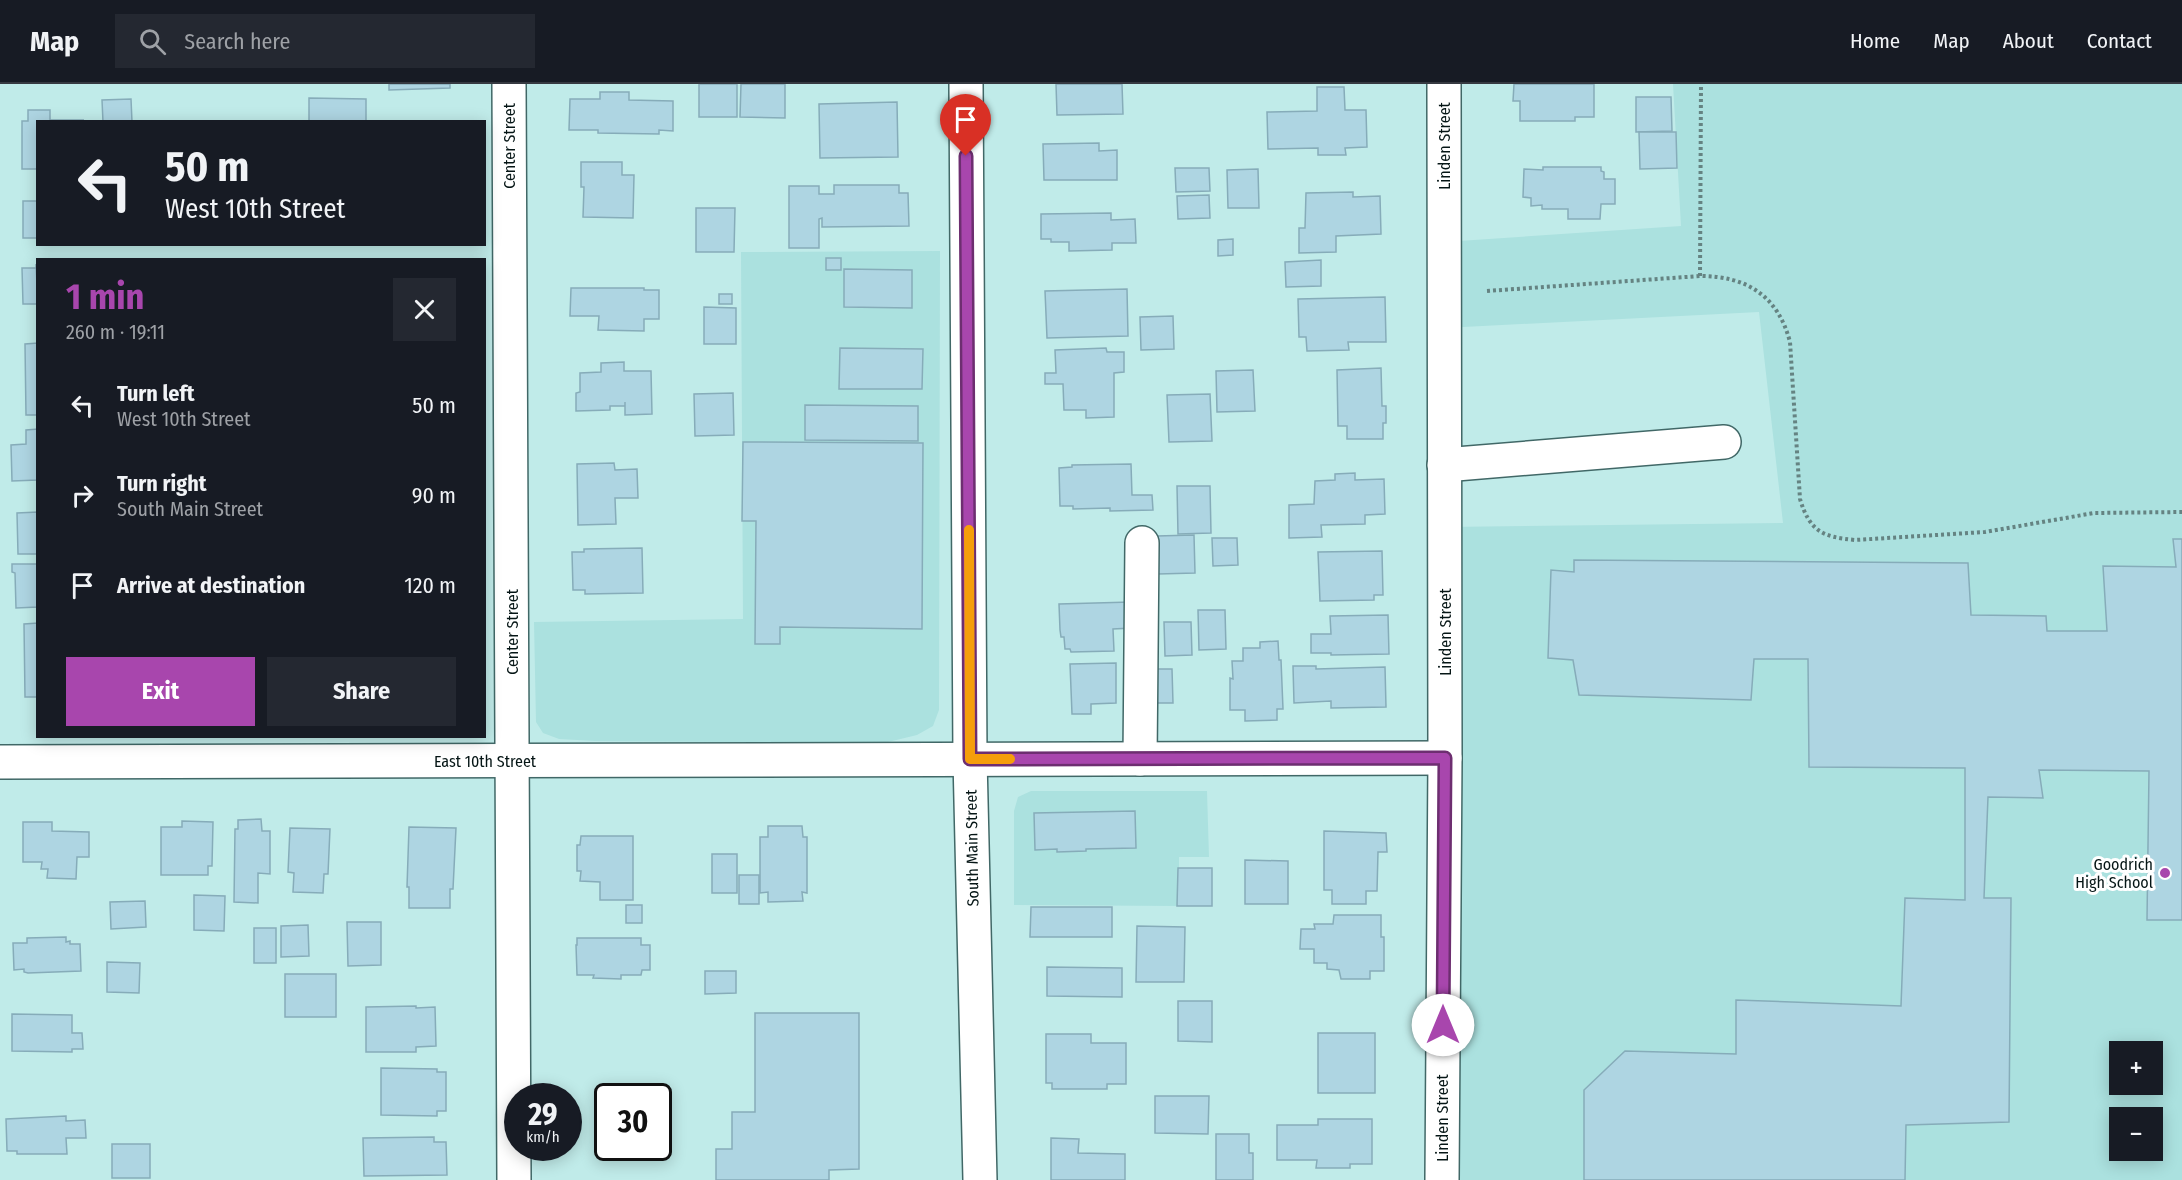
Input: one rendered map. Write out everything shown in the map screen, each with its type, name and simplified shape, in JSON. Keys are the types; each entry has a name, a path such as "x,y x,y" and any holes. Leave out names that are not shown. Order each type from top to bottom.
{"street":[{"name":"Center Street","path":"509,84 514,1180"},
{"name":"South Main Street","path":"966,84 970,759 980,1180"},
{"name":"Linden Street","path":"1442,1180 1445,758 1444,84"},
{"path":"1444,465 1724,442"},
{"path":"1140,759 1142,543"},
{"name":"East 10th Street","path":"0,762 1445,758"}],"path":[{"path":"1700,276 1701,84"},
{"path":"1487,291 1700,276 1721,276 1750,286 1775,306 1783,318 1790,342 1800,499 1805,516 1812,526 1834,538 1855,540 1985,532 2094,513 2182,512"}],"shaded area":[{"path":"1673,84 2182,84 2182,1180 1442,1180 1445,527 1783,523 1759,312 1444,328 1444,242 1681,226"},
{"path":"940,251 939,710 933,726 917,735 888,742 858,743 595,741 559,739 543,733 536,722 534,622 743,619 741,252"},
{"path":"1031,791 1207,791 1209,857 1179,857 1179,906 1014,905 1014,811 1018,797"}],"building":[{"path":"389,84 450,84 450,88 389,90"},
{"path":"699,84 737,84 737,117 699,117"},
{"path":"741,84 785,84 785,118 740,117"},
{"path":"1056,84 1122,84 1123,114 1057,115"},
{"path":"1514,84 1594,84 1594,117 1575,117 1575,121 1520,121 1520,101 1513,101"},
{"path":"1317,87 1344,87 1345,110 1366,110 1367,147 1345,148 1346,155 1318,155 1318,148 1268,149 1267,112 1317,111"},
{"path":"600,92 629,92 629,100 673,101 673,131 659,130 659,134 569,130 570,99 600,99"},
{"path":"1636,97 1671,97 1672,131 1636,132"},
{"path":"309,98 366,99 366,120 309,120"},
{"path":"131,99 132,120 103,120 102,100"},
{"path":"897,102 898,157 820,158 819,104"},
{"path":"28,110 50,110 50,120 36,120 36,169 22,169 22,121 28,121"},
{"path":"1639,132 1676,132 1677,168 1640,169"},
{"path":"1099,143 1099,151 1117,150 1117,180 1044,180 1043,144"},
{"path":"581,162 622,162 622,175 634,175 633,218 583,217 584,187 581,187"},
{"path":"1543,167 1601,167 1604,179 1615,179 1615,204 1601,204 1600,219 1568,219 1568,209 1542,209 1542,205 1531,206 1531,198 1523,197 1524,169 1543,170"},
{"path":"1175,168 1209,168 1210,191 1176,192"},
{"path":"1258,169 1259,208 1228,208 1227,170"},
{"path":"834,185 899,185 899,193 908,193 909,226 822,227 822,218 819,219 819,248 789,248 789,186 819,186 819,194 834,194"},
{"path":"1353,192 1353,197 1380,196 1381,234 1336,236 1336,252 1299,253 1299,228 1305,228 1306,193"},
{"path":"1209,195 1210,218 1178,219 1177,196"},
{"path":"23,201 36,201 36,238 23,238"},
{"path":"696,208 735,208 734,252 696,252"},
{"path":"1111,213 1111,220 1135,219 1136,243 1112,243 1112,250 1069,251 1069,242 1051,242 1051,239 1041,239 1041,214"},
{"path":"1233,239 1233,255 1218,256 1218,240"},
{"path":"826,258 841,258 841,270 826,270"},
{"path":"1321,260 1321,286 1286,287 1285,262"},
{"path":"22,268 36,268 36,304 23,304"},
{"path":"844,269 912,270 912,308 844,307"},
{"path":"571,288 659,290 659,319 644,319 644,331 598,330 599,316 570,316"},
{"path":"1127,289 1128,336 1047,338 1045,291"},
{"path":"719,294 732,294 732,304 719,304"},
{"path":"1385,297 1386,342 1348,342 1349,350 1307,351 1306,337 1299,337 1298,299"},
{"path":"704,307 736,308 736,344 704,344"},
{"path":"1173,316 1174,349 1141,350 1140,317"},
{"path":"36,343 36,415 26,415 25,344"},
{"path":"840,348 923,349 922,389 839,389"},
{"path":"1106,348 1107,352 1124,352 1124,372 1114,373 1114,417 1086,418 1086,410 1064,410 1063,384 1045,384 1045,373 1056,373 1055,350"},
{"path":"624,362 624,371 651,371 652,414 625,415 625,406 610,406 610,410 576,411 576,393 580,392 580,373 601,372 601,363"},
{"path":"1381,368 1382,406 1386,406 1383,439 1347,439 1347,426 1338,426 1337,370"},
{"path":"1253,370 1255,411 1217,412 1216,371"},
{"path":"733,393 734,435 695,436 694,394"},
{"path":"1210,394 1212,441 1169,442 1167,395"},
{"path":"805,405 918,406 918,441 805,440"},
{"path":"36,429 36,480 12,481 11,445 26,444 26,430"},
{"path":"743,442 923,443 922,629 780,627 780,644 755,644 756,521 742,521"},
{"path":"614,463 615,470 637,469 638,498 615,498 616,524 578,525 577,464"},
{"path":"1131,464 1132,495 1152,495 1153,510 1110,511 1110,508 1073,509 1073,506 1060,506 1059,468 1072,467 1072,465"},
{"path":"1355,473 1355,480 1384,479 1385,514 1365,515 1365,524 1321,525 1322,537 1289,538 1289,505 1314,504 1315,481 1335,480 1335,474"},
{"path":"1177,486 1210,486 1211,533 1178,534"},
{"path":"36,512 36,554 18,554 17,513"},
{"path":"1194,535 1195,573 1158,574 1157,536"},
{"path":"1212,538 1237,538 1238,565 1213,566"},
{"name":"Goodrich High School","path":"2173,539 2182,539 2182,920 2147,920 2149,771 2039,770 2043,798 1988,797 1984,898 2011,898 2009,1122 1906,1125 1905,1180 1584,1180 1584,1090 1625,1051 1736,1054 1736,1000 1901,1006 1905,898 1965,900 1965,768 1809,767 1808,659 1754,659 1751,700 1579,695 1573,660 1548,658 1551,570 1574,572 1574,560 1968,563 1971,615 2046,616 2047,631 2107,631 2103,566 2176,567"},
{"path":"642,548 643,593 585,594 585,590 573,590 572,552 584,552 584,549"},
{"path":"1382,551 1383,595 1374,595 1374,600 1320,601 1318,552"},
{"path":"12,564 36,564 36,607 16,608 15,573 12,572"},
{"path":"1131,602 1132,628 1113,629 1114,651 1071,652 1070,649 1065,649 1064,637 1061,637 1060,630 1059,604"},
{"path":"1198,610 1225,610 1226,649 1199,650"},
{"path":"1388,615 1389,654 1311,653 1311,634 1331,634 1330,616"},
{"path":"1164,622 1191,622 1192,655 1165,656"},
{"path":"36,623 36,697 25,697 24,624"},
{"path":"1278,641 1283,709 1277,709 1277,720 1245,721 1245,710 1230,710 1232,661 1243,661 1243,648 1260,648 1260,642"},
{"path":"1116,663 1116,703 1091,704 1091,714 1072,714 1070,664"},
{"path":"1293,666 1316,666 1316,669 1385,667 1386,707 1331,708 1331,701 1294,703"},
{"path":"1148,669 1172,669 1173,703 1149,703"},
{"path":"1135,811 1136,848 1057,852 1057,849 1035,850 1034,813"},
{"path":"261,819 262,831 270,831 270,874 258,873 258,903 234,902 235,829 238,829 238,820"},
{"path":"182,821 213,822 212,866 208,866 208,875 161,875 161,827 182,827"},
{"path":"23,822 52,822 52,831 89,832 89,857 77,857 76,879 47,878 48,869 41,869 42,862 23,862"},
{"path":"768,826 802,826 803,837 807,837 807,893 802,892 803,901 768,902 768,892 760,893 760,837 768,837"},
{"path":"409,827 456,828 450,908 409,908 409,887 407,887"},
{"path":"290,828 330,829 328,874 324,874 323,893 293,892 294,873 288,872"},
{"path":"1324,831 1386,833 1387,852 1378,852 1377,891 1366,891 1366,904 1332,904 1332,890 1324,890"},
{"path":"581,836 633,836 633,900 600,900 600,882 580,881 581,871 577,871 577,845 580,845"},
{"path":"712,854 737,854 737,893 712,893"},
{"path":"1245,860 1288,861 1288,904 1245,904"},
{"path":"1178,868 1212,868 1212,906 1177,906"},
{"path":"739,875 759,875 759,904 739,904"},
{"path":"194,895 225,896 224,931 194,930"},
{"path":"145,901 146,927 111,929 110,902"},
{"path":"626,905 642,905 642,923 626,923"},
{"path":"1031,907 1112,907 1112,937 1030,937"},
{"path":"1334,915 1381,915 1381,937 1384,937 1384,971 1370,971 1370,979 1341,979 1339,970 1327,969 1327,963 1314,963 1314,949 1300,949 1301,929 1315,929 1314,924 1333,924"},
{"path":"347,922 381,922 381,965 348,966"},
{"path":"308,925 309,956 281,957 281,926"},
{"path":"1137,926 1185,927 1184,982 1136,982"},
{"path":"254,928 276,928 276,963 254,963"},
{"path":"66,937 66,942 70,941 70,944 80,944 81,971 28,973 24,972 24,969 14,970 13,943 27,943 27,938"},
{"path":"577,938 641,938 641,945 650,945 650,970 642,970 641,975 621,975 621,979 577,975"},
{"path":"107,962 140,963 139,993 107,992"},
{"path":"1047,967 1122,968 1122,997 1047,996"},
{"path":"705,971 736,971 736,993 705,994"},
{"path":"285,974 336,974 336,1017 285,1017"},
{"path":"1178,1001 1212,1001 1212,1042 1178,1041"},
{"path":"416,1006 416,1008 435,1007 436,1046 416,1047 416,1052 366,1052 366,1007"},
{"path":"755,1013 859,1013 859,1169 829,1170 829,1180 716,1180 716,1149 732,1149 732,1112 755,1112"},
{"path":"12,1014 72,1015 72,1033 82,1033 83,1049 72,1049 72,1052 12,1051"},
{"path":"1318,1033 1375,1033 1375,1093 1318,1093"},
{"path":"1046,1034 1091,1034 1091,1043 1126,1043 1126,1084 1107,1084 1107,1089 1052,1089 1052,1083 1046,1083"},
{"path":"381,1068 437,1069 437,1072 446,1072 446,1111 437,1111 437,1116 381,1115"},
{"path":"1155,1096 1209,1096 1208,1134 1155,1133"},
{"path":"66,1116 66,1121 85,1120 86,1138 66,1138 67,1154 17,1154 17,1151 7,1151 6,1119"},
{"path":"1318,1119 1372,1119 1372,1164 1350,1164 1350,1168 1316,1168 1317,1160 1277,1160 1277,1125 1318,1125"},
{"path":"1216,1134 1249,1134 1249,1153 1253,1153 1253,1180 1216,1180"},
{"path":"434,1137 434,1142 446,1142 447,1175 364,1176 363,1138"},
{"path":"1051,1138 1079,1139 1078,1153 1125,1154 1125,1180 1051,1180"},
{"path":"112,1144 150,1144 150,1178 112,1178"}],"slow traffic":[{"path":"969,530 970,759 1010,759"}],"place":[{"name":"Goodrich High School","path":"2165,873"}],"route":[{"path":"966,156 970,759 1445,758 1443,1025"}]}
